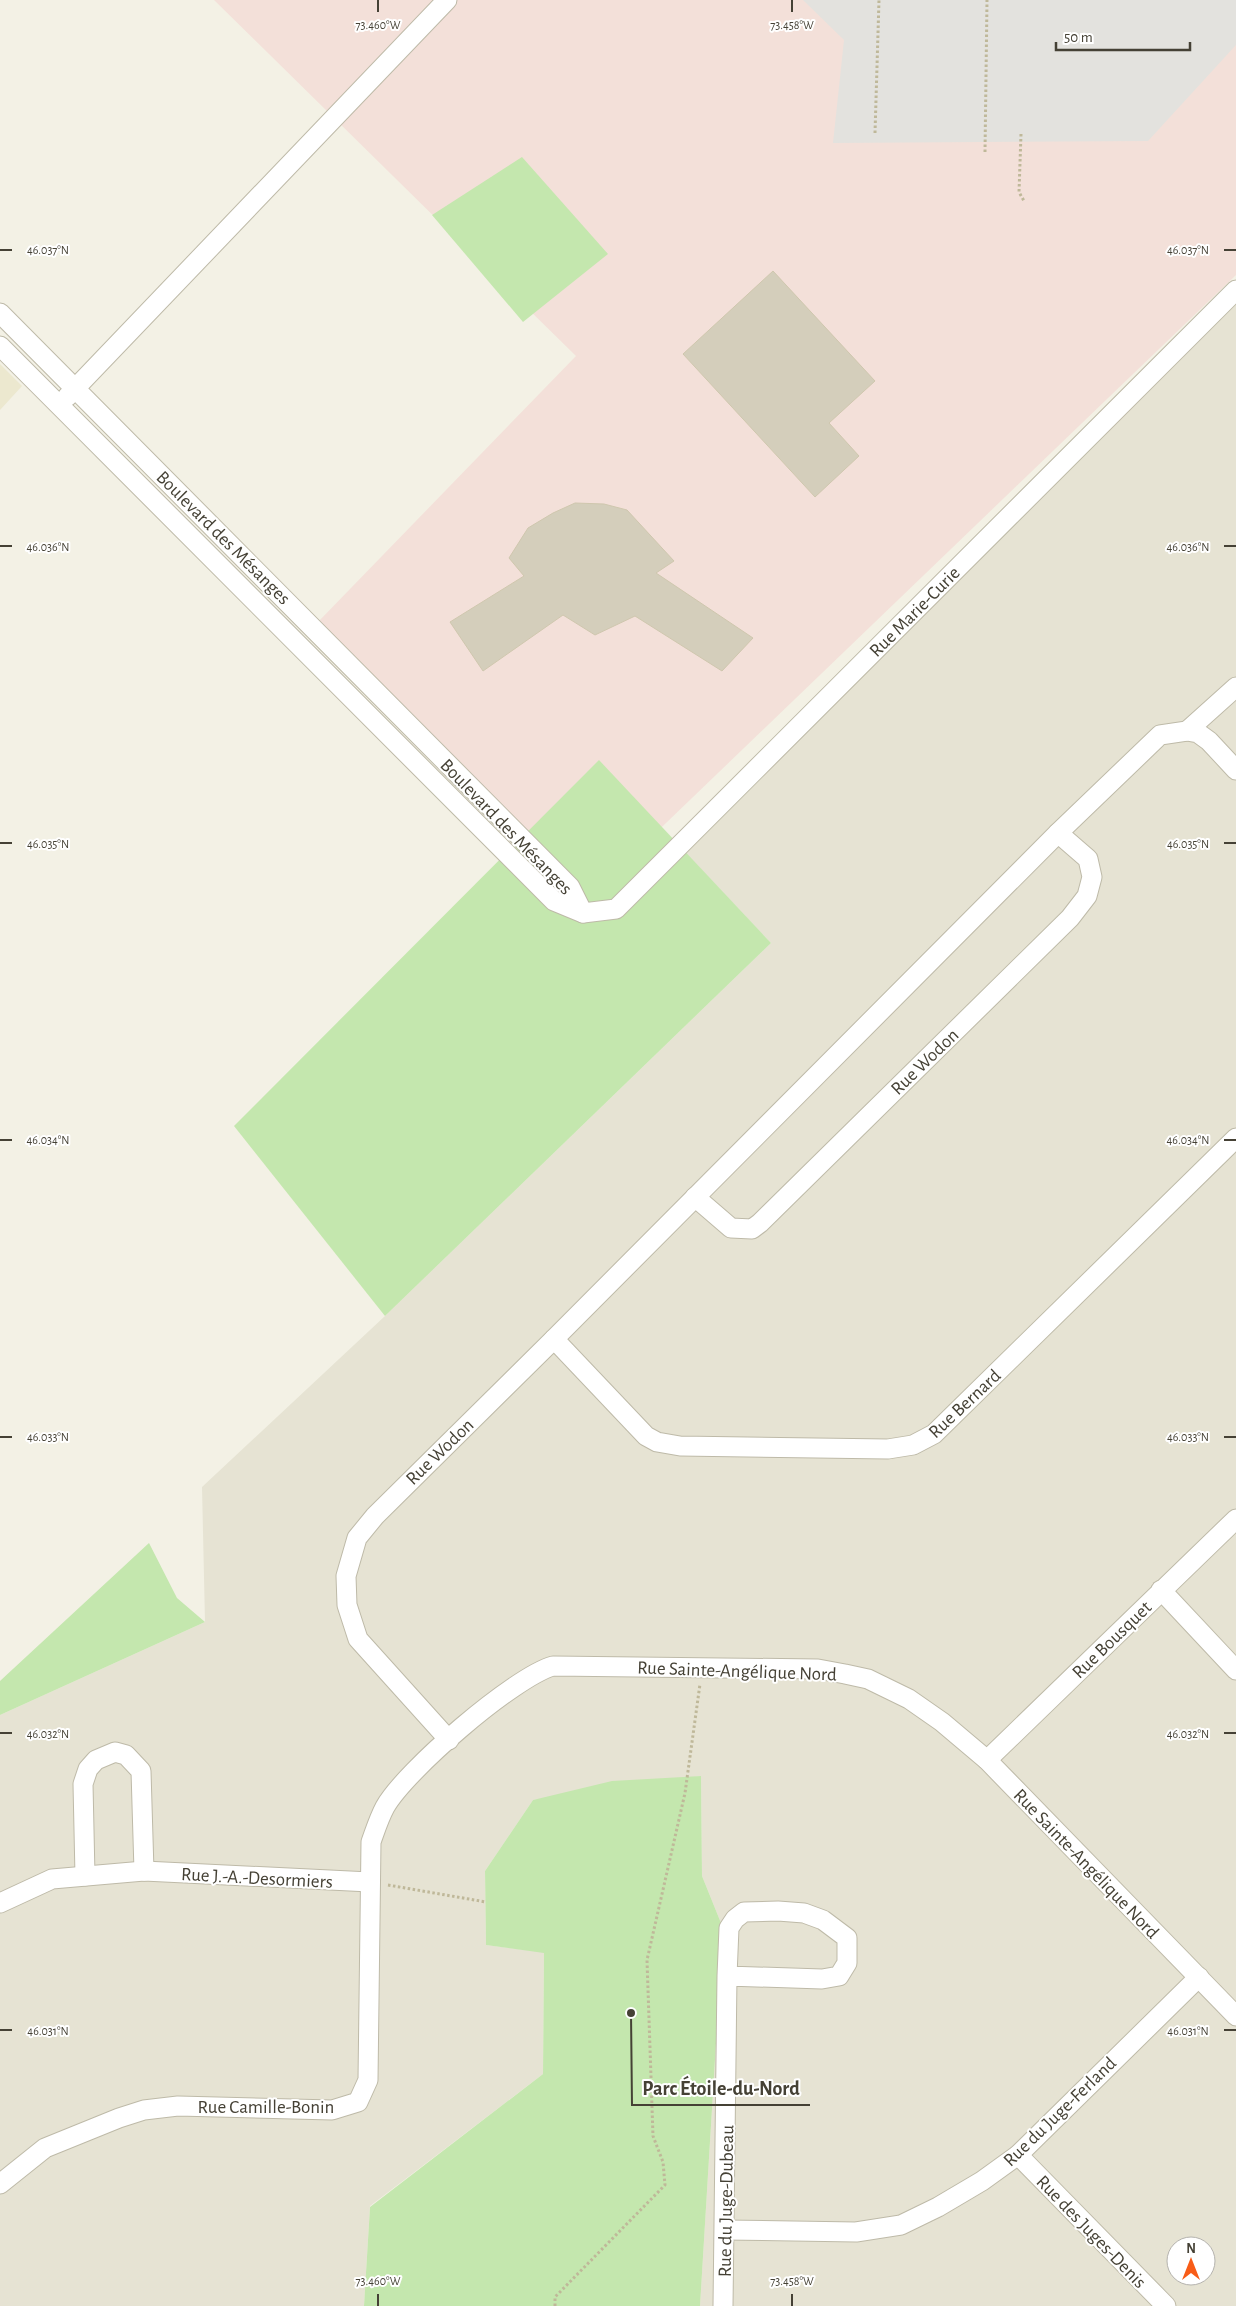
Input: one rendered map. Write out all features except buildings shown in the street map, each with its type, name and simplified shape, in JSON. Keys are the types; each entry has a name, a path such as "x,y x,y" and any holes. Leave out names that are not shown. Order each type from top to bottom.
{"street":[{"path":"59,405 447,0"},
{"name":"Rue Marie-Curie","path":"583,913 616,909 1236,290"},
{"name":"Boulevard des Mésanges","path":"0,313 570,887 583,913"},
{"name":"Boulevard des Mésanges","path":"0,346 554,901 583,913"},
{"path":"1187,731 1236,687"},
{"path":"1187,731 1198,734 1209,741 1236,770"},
{"name":"Rue Wodon","path":"449,1740 358,1639 347,1605 346,1576 357,1538 375,1516 1058,833 1160,735 1187,731"},
{"name":"Rue Wodon","path":"695,1197 731,1228 752,1229 1070,918 1087,896 1092,877 1088,859 1058,833"},
{"name":"Rue Bernard","path":"554,1339 646,1436 657,1442 680,1446 888,1449 913,1445 934,1434 1236,1138"},
{"name":"Rue Bousquet","path":"987,1760 1236,1519"},
{"path":"1161,1590 1236,1670"},
{"name":"Rue Sainte-Angélique Nord","path":"370,1882 371,1842 385,1807 410,1774 506,1692 542,1669 566,1665 818,1669 868,1679 909,1699 942,1722 987,1760 1236,2016"},
{"path":"85,1876 83,1784 88,1769 96,1760 104,1754 115,1752 126,1755 141,1771 144,1872"},
{"name":"Rue J.-A.-Desormiers","path":"0,1903 52,1879 144,1872 370,1882"},
{"name":"Rue Camille-Bonin","path":"0,2184 45,2148 144,2110 178,2106 332,2110 358,2102 368,2080 370,1882"},
{"name":"Rue du Juge-Dubeau","path":"724,2306 727,1976 729,1928 735,1919 744,1912 778,1911 804,1913 823,1920 847,1938 846,1963 839,1976 822,1979 727,1976"},
{"name":"Rue du Juge-Ferland","path":"725,2230 856,2232 901,2225 938,2207 982,2181 1018,2155 1198,1977"},
{"name":"Rue des Juges-Denis","path":"1018,2155 1166,2306"}],"path":[{"path":"875,133 880,0"},
{"path":"985,152 987,0"},
{"path":"1020,134 1019,192 1024,201"},
{"path":"555,2306 555,2297 665,2185 663,2162 653,2136 647,1960 685,1793 702,1667"},
{"path":"370,1882 486,1902"}],"shaded area":[{"path":"214,0 1236,0 1236,275 588,898 318,622 576,356"},
{"path":"803,0 1236,0 1236,45 1148,141 833,143 844,40"},
{"path":"1236,286 1236,2306 700,2306 723,1928 702,1876 701,1776 533,1800 485,1871 486,1945 544,1952 543,2074 370,2206 364,2306 0,2306 0,1715 205,1622 202,1487 385,1316 771,943 676,843"},
{"path":"0,364 22,386 0,410"}],"green space":[{"path":"522,157 608,254 523,322 432,215"},
{"path":"599,760 771,943 385,1316 234,1126"},
{"path":"149,1543 177,1598 205,1622 0,1715 0,1681"},
{"path":"701,1776 702,1876 723,1928 700,2306 364,2306 370,2207 543,2074 544,1953 486,1945 485,1871 533,1800 612,1781"}],"place":[{"name":"Parc Étoile-du-Nord","path":"631,2013"}]}
